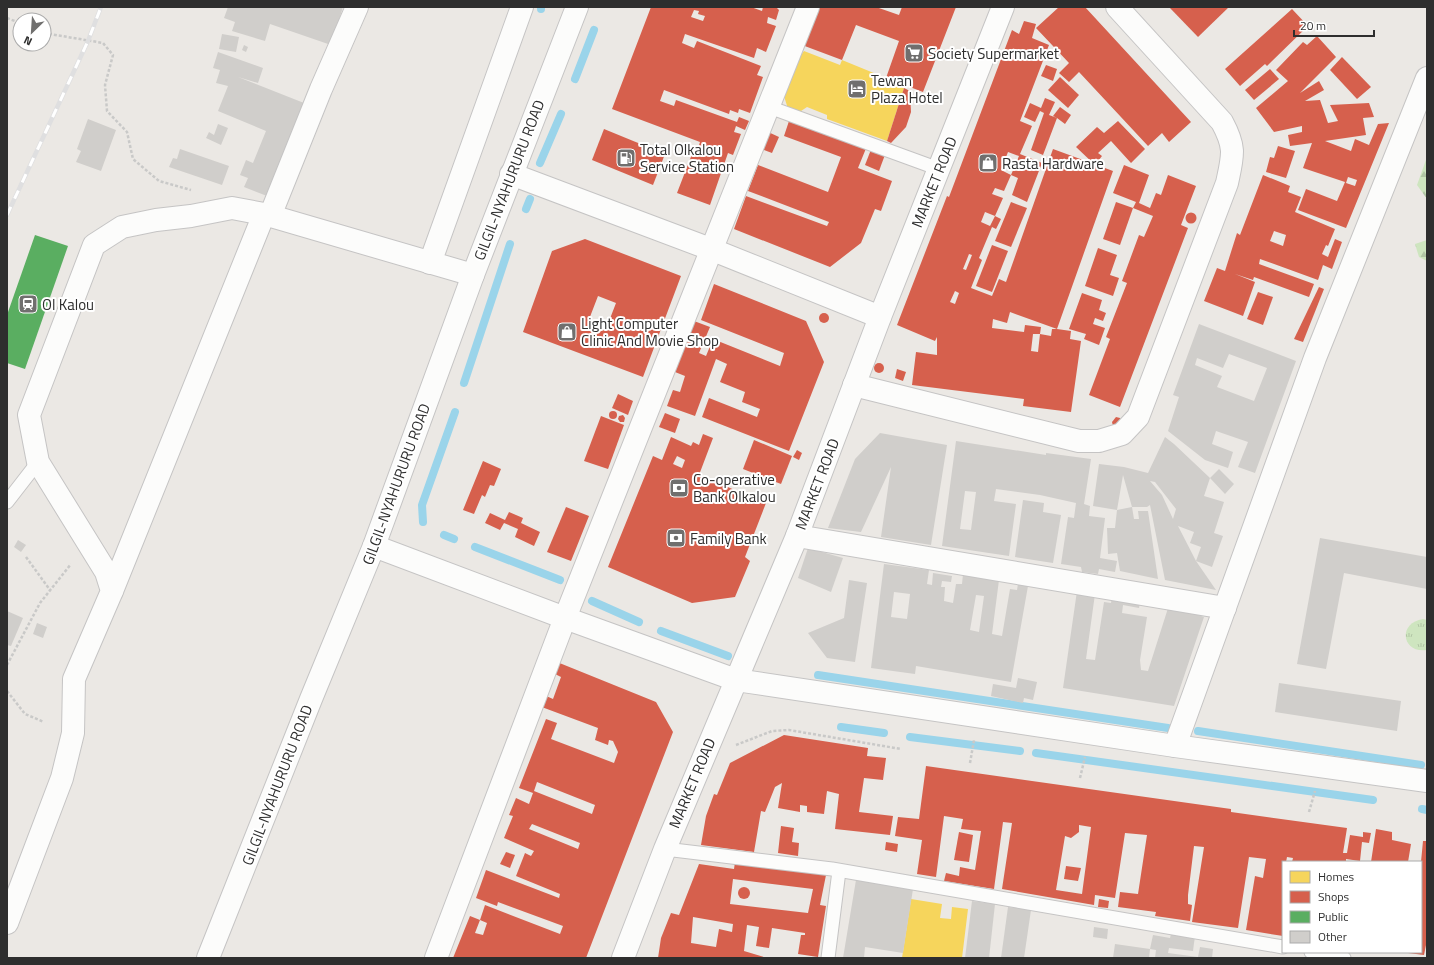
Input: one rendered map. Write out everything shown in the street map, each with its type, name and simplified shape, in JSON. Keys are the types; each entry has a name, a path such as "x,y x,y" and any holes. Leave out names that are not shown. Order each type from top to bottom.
{"street":[{"path":"7,923 62,778 73,733 74,679 112,591 267,215 357,7"},
{"path":"430,263 522,7"},
{"name":"GILGIL-NYAHURURU ROAD","path":"208,958 311,699 374,546 511,174 577,7"},
{"path":"436,958 565,618 713,250 808,7"},
{"name":"MARKET ROAD","path":"623,958 702,758 797,536 880,318 1003,7"},
{"path":"854,385 1079,441 1099,441 1122,434 1138,417 1227,183 1232,158 1231,139 1222,122 1117,7"},
{"path":"1175,746 1315,358 1427,78"},
{"path":"511,174 713,250 880,318"},
{"path":"112,591 106,572 38,462 29,414 94,245 122,227 232,208 267,215 473,276"},
{"path":"797,536 1225,608"},
{"path":"374,546 565,618 736,680 1175,746 1427,781"}],"lane":[{"path":"769,107 939,169"},
{"path":"7,502 38,462"},
{"path":"665,849 840,871 1282,947"},
{"path":"828,958 840,871"},
{"path":"1316,953 1344,958"}],"path":[{"path":"52,34 103,43 113,55 105,85 107,111 126,132 133,159 159,181 194,190"},
{"path":"7,665 40,603 88,543"},
{"path":"26,557 50,590"},
{"path":"7,691 25,714 44,722"},
{"path":"702,758 772,731 789,730 902,749"},
{"path":"970,763 974,740"},
{"path":"1080,778 1086,755"},
{"path":"1309,812 1315,791"}],"green space":[{"path":"1427,157 1427,199 1417,185"},
{"path":"1427,240 1427,261 1419,257 1415,244"},
{"path":"1423,619 1427,620 1427,650 1419,650 1412,647 1408,643 1406,632 1409,626"}],"building: Homes":[{"path":"804,51 840,65 842,60 886,78 885,81 904,88 887,141 827,119 827,115 807,107 801,111 800,115 789,112 783,93 794,65"},
{"path":"911,899 942,904 940,918 951,919 952,907 968,909 962,958 902,958"}],"building: Shops":[{"path":"651,7 751,7 762,11 763,7 776,7 779,10 776,20 768,17 767,23 776,26 766,52 757,48 754,58 685,34 682,43 694,48 697,41 761,66 757,75 763,77 750,113 739,109 738,113 730,110 729,114 664,90 660,101 674,106 676,100 737,122 739,117 749,121 745,130 736,126 734,132 741,134 733,155 728,153 710,205 677,193 692,154 696,155 700,142 612,109","holes":["694,10 699,11 698,14 705,16 703,21 691,17"]},
{"path":"816,7 876,7 899,15 902,7 956,7 923,92 886,78 899,41 856,25 842,60 802,45"},
{"path":"1059,7 1085,7 1191,122 1169,142 1162,133 1148,146 1079,72 1069,82 1059,73 1069,63 1036,28"},
{"path":"1169,7 1229,7 1198,37"},
{"path":"1292,9 1308,26 1267,66 1265,64 1240,86 1225,69"},
{"path":"1024,21 1036,24 1032,38 1049,45 1020,121 1032,126 1020,154 1042,163 1027,202 1012,195 1018,178 1011,175 1004,191 995,188 992,194 1003,198 995,216 1001,219 996,229 992,227 979,258 982,260 971,288 992,296 999,279 1006,282 1053,149 1113,171 1057,329 1071,331 1070,339 1081,341 1071,412 1023,406 1024,399 912,385 916,352 937,355 937,337 935,341 897,325 947,196 949,197 1012,30 1019,34","holes":["1008,152 1019,156 1011,175 1001,170","985,212 995,216 990,226 981,222","969,254 972,255 966,270 963,269","955,291 959,293 955,304 950,302","1010,312 1057,329 1052,329 1051,336 1040,334 1041,327 1025,325 1024,332 992,328 993,319 1007,323","1033,334 1040,334 1038,352 1031,351"]},
{"path":"1317,36 1336,57 1300,93 1319,81 1324,90 1305,101 1320,100 1328,123 1338,121 1330,105 1369,103 1374,117 1363,118 1366,135 1325,141 1351,151 1355,139 1369,145 1378,124 1389,123 1346,228 1298,210 1306,189 1337,201 1345,182 1303,168 1312,143 1290,146 1288,135 1302,132 1302,126 1274,132 1256,108 1288,81 1276,70 1303,42 1307,45","holes":["1348,177 1357,180 1355,186 1346,183"]},
{"path":"1342,57 1371,87 1357,99 1330,70"},
{"path":"1046,65 1057,69 1053,81 1041,76"},
{"path":"1270,69 1279,79 1254,100 1245,90"},
{"path":"1060,77 1079,95 1068,108 1048,90"},
{"path":"904,88 910,91 911,112 906,127 891,143 887,141"},
{"path":"1045,98 1055,102 1049,115 1057,118 1043,155 1031,150 1044,113 1040,111 1035,122 1024,117 1030,103 1041,108"},
{"path":"1060,107 1071,115 1065,124 1053,116"},
{"path":"790,118 867,146 858,168 892,181 881,211 875,209 861,243 830,267 734,229 746,196 827,226 829,222 748,191 758,165 828,192 841,157 784,136"},
{"path":"1118,121 1145,149 1131,163 1111,141 1098,153 1102,156 1095,165 1076,147 1097,127 1104,133"},
{"path":"604,129 665,154 653,185 592,160"},
{"path":"766,131 779,137 772,153 759,148"},
{"path":"1278,146 1295,151 1286,178 1266,172 1270,157 1274,158"},
{"path":"872,147 886,152 879,171 865,165"},
{"path":"1124,165 1149,175 1139,203 1150,208 1156,193 1161,195 1168,175 1196,186 1181,225 1188,228 1120,407 1089,395 1110,339 1106,337 1127,283 1122,281 1139,235 1144,237 1153,216 1133,208 1136,202 1113,193"},
{"path":"1263,175 1290,186 1288,192 1301,197 1295,212 1335,229 1328,246 1326,245 1322,254 1328,257 1335,239 1342,242 1332,269 1323,265 1318,280 1260,259 1259,264 1314,284 1309,297 1254,277 1253,280 1235,274 1255,282 1243,316 1204,301 1217,268 1225,271 1237,233 1240,235","holes":["1274,231 1286,235 1283,246 1270,241"]},
{"path":"1011,202 1027,208 1011,247 995,241"},
{"path":"1116,202 1133,208 1120,245 1103,239"},
{"path":"1189,213 1193,213 1195,214 1195,222 1189,223 1186,220 1186,216"},
{"path":"585,239 681,276 643,377 523,332 552,251","holes":["598,296 616,303 606,329 588,322"]},
{"path":"992,245 1008,251 992,292 976,286"},
{"path":"1098,248 1117,255 1110,275 1119,278 1113,296 1085,286"},
{"path":"714,284 806,321 824,362 789,451 702,417 709,398 757,417 760,409 742,402 745,392 720,382 727,364 716,359 695,416 667,406 673,390 680,392 685,376 675,372 694,321 710,327 699,353 706,356 713,339 780,366 784,353 701,320"},
{"path":"1319,287 1324,289 1303,342 1294,339"},
{"path":"1258,292 1273,297 1263,325 1247,319"},
{"path":"1082,293 1102,300 1099,310 1106,313 1103,321 1095,318 1093,324 1105,328 1099,345 1084,339 1086,334 1069,329"},
{"path":"822,313 826,313 828,314 828,322 822,323 819,320 819,316"},
{"path":"877,363 881,363 884,368 881,373 877,373 874,370 874,366"},
{"path":"897,369 906,372 903,381 895,378"},
{"path":"618,394 633,401 628,415 612,408"},
{"path":"611,411 615,411 617,415 615,419 611,419 609,417 609,413"},
{"path":"665,413 680,419 675,433 659,427"},
{"path":"623,415 625,418 624,422 620,422 618,419 619,416"},
{"path":"601,416 624,425 608,469 584,461"},
{"path":"1116,417 1120,418 1123,422 1113,426 1112,422"},
{"path":"703,434 713,438 699,475 766,503 745,557 750,561 735,597 692,603 608,567 653,456 662,460 671,437 691,446 693,442 699,445","holes":["677,456 685,460 682,468 673,464"]},
{"path":"754,440 792,456 781,484 743,469"},
{"path":"797,450 802,453 799,460 793,457"},
{"path":"483,461 501,469 494,486 490,485 485,497 482,495 474,514 463,510"},
{"path":"566,507 589,516 571,561 547,552"},
{"path":"509,512 523,518 521,523 540,532 534,546 515,537 518,529 504,523 500,530 485,523 490,513 505,520"},
{"path":"557,662 656,702 673,732 586,958 453,958 470,916 480,920 485,905 560,934 563,926 498,902 497,906 476,898 486,870 559,898 560,894 516,876 525,853 531,856 534,851 504,838 513,816 509,815 516,798 529,804 533,793 519,788 546,719 557,723 551,739 614,763 618,752 613,741 609,740 608,745 595,740 598,728 539,706 544,695 553,699 561,677 553,673","holes":["537,782 595,805 592,814 534,791","532,824 580,843 578,849 529,829","480,920 487,923 483,935 475,933"]},
{"path":"784,735 868,748 867,756 886,758 883,780 864,778 859,812 893,816 890,835 835,829 839,794 827,791 824,814 807,812 807,806 800,805 800,812 778,808 782,783 775,787 765,812 761,811 754,852 701,845 706,816 714,794 717,795 730,763"},
{"path":"926,766 1231,809 1231,812 1347,828 1343,853 1347,853 1350,835 1363,837 1363,832 1371,833 1369,843 1362,842 1360,861 1346,859 1346,861 1292,861 1293,858 1287,857 1286,861 1282,861 1282,936 1246,930 1255,876 1263,878 1266,859 1249,857 1238,928 1192,922 1204,847 1194,846 1188,895 1188,904 1192,905 1190,921 1155,916 1156,912 1118,907 1120,892 1138,894 1147,835 1125,833 1115,898 1095,895 1094,905 1002,889 1012,823 1003,822 994,889 944,881 946,873 959,876 960,867 975,870 981,831 961,829 963,819 944,816 936,877 917,874 922,840 895,836 898,817 919,819","holes":["1079,825 1091,827 1082,894 1056,890 1065,836 1071,838 1079,832"]},
{"path":"781,826 794,828 792,842 799,843 798,856 778,853"},
{"path":"1376,829 1392,832 1392,840 1411,844 1408,861 1371,861"},
{"path":"959,832 973,835 969,862 954,860"},
{"path":"1423,841 1427,841 1427,940 1424,955 1408,953 1422,953 1421,861"},
{"path":"886,842 898,844 897,852 885,850"},
{"path":"506,852 515,855 510,868 500,864"},
{"path":"735,862 826,875 820,905 826,906 818,957 798,954 801,935 805,935 805,933 772,928 769,948 756,946 759,927 747,925 744,951 767,958 658,958 661,938 671,913 679,915 699,864 734,869","holes":["733,879 813,889 808,913 730,904","693,917 733,924 732,932 719,929 716,947 691,943"]},
{"path":"1066,866 1081,868 1078,881 1064,879"},
{"path":"744,887 748,889 750,893 748,897 744,899 740,897 738,893 740,889"},
{"path":"1099,899 1109,901 1108,908 1098,907"}],"building: Public":[{"path":"35,235 68,246 25,369 7,363 7,315"}],"building: Other":[{"path":"228,7 343,7 331,45 270,24 265,41 232,31 235,22 224,18"},
{"path":"222,34 239,37 236,52 219,49"},
{"path":"244,45 248,47 246,52 242,50"},
{"path":"218,52 263,68 258,83 238,77 304,103 267,196 244,187 248,178 240,175 246,160 253,163 266,131 218,111 228,86 216,83 220,70 213,68"},
{"path":"88,119 116,130 101,171 76,162 81,151 77,149"},
{"path":"218,124 228,128 221,145 206,138 209,132 214,135"},
{"path":"180,149 229,166 222,185 169,167 173,158 177,159"},
{"path":"1199,324 1296,361 1255,473 1238,467 1248,442 1216,431 1212,444 1233,452 1228,468 1205,460 1168,431 1179,397 1173,395","holes":["1229,354 1267,368 1254,401 1217,387 1222,376 1195,365 1197,358 1223,368"]},
{"path":"880,433 947,445 931,545 881,537 891,467 861,532 828,528 855,459"},
{"path":"1165,437 1210,478 1204,496 1224,502 1214,533 1223,536 1212,567 1196,561 1216,590 1165,580 1150,505 1147,507 1132,507 1123,475 1117,510 1093,506 1099,464 1124,467 1148,473","holes":["1150,481 1155,482 1176,509 1173,519 1162,495","1178,526 1194,532 1190,543 1201,547 1196,561"]},
{"path":"956,441 1046,455 1046,453 1091,459 1084,504 1090,506 1089,516 1105,518 1100,558 1117,561 1115,572 1099,569 1098,574 1082,572 1081,567 1061,564 1068,517 1074,518 1076,503 1040,495 996,489 994,501 1016,504 1009,556 942,546","holes":["965,491 976,492 971,530 960,529"]},
{"path":"1219,469 1234,484 1225,494 1210,478"},
{"path":"1023,500 1044,503 1043,512 1061,515 1053,563 1015,557"},
{"path":"1132,507 1134,519 1139,519 1138,511 1148,511 1158,579 1120,571 1117,553 1108,554 1107,528 1115,528 1117,510"},
{"path":"1320,538 1427,557 1427,589 1344,573 1326,669 1297,664"},
{"path":"18,540 26,545 21,552 14,547"},
{"path":"808,548 843,558 831,592 798,578"},
{"path":"884,564 929,570 927,584 932,585 933,573 952,576 951,582 942,581 941,587 945,587 944,601 953,603 956,584 962,584 963,574 999,580 992,634 1002,636 1010,589 1017,590 1018,584 1028,586 1011,682 916,666 915,674 871,668","holes":["894,592 910,594 907,619 891,617","976,595 984,596 979,632 970,630"]},
{"path":"849,580 867,583 855,662 827,658 808,633 844,618"},
{"path":"1077,591 1095,594 1086,659 1095,660 1104,602 1111,603 1112,596 1140,602 1139,608 1123,605 1122,613 1147,617 1140,660 1141,670 1148,671 1169,605 1204,617 1174,706 1063,688"},
{"path":"7,611 23,618 11,646 7,645"},
{"path":"37,623 47,627 43,638 33,634"},
{"path":"1018,678 1037,682 1033,700 1024,698 1023,703 991,696 993,684 1016,688"},
{"path":"1279,683 1401,701 1397,731 1275,712"},
{"path":"856,880 913,889 903,953 865,947 864,958 843,958"},
{"path":"972,901 995,904 989,958 965,958"},
{"path":"1008,907 1031,910 1024,958 1001,958"},
{"path":"1094,927 1108,929 1107,939 1093,937"},
{"path":"1171,934 1195,937 1193,951 1169,948 1168,953 1198,957 1200,947 1213,949 1212,958 1155,958 1156,950 1150,949 1153,935 1170,938"},
{"path":"1115,944 1150,949 1149,958 1113,958"}],"waterway":[{"path":"575,79 594,30"},
{"path":"540,163 561,114"},
{"path":"526,209 530,199"},
{"path":"464,383 510,244"},
{"path":"423,522 422,505 455,412"},
{"path":"444,535 454,539"},
{"path":"475,547 560,580"},
{"path":"592,601 639,622"},
{"path":"661,631 728,656"},
{"path":"818,675 1168,728"},
{"path":"841,727 884,733"},
{"path":"1198,731 1421,765"},
{"path":"910,737 1020,751"},
{"path":"1036,753 1373,800"},
{"path":"1422,809 1427,810"}],"railway":[{"path":"7,215 88,41 101,7"}],"place":[{"name":"Society Supermarket","path":"914,53"},
{"name":"Tewan Plaza Hotel","path":"857,89"},
{"name":"Total Olkalou Service Station","path":"626,158"},
{"name":"Rasta Hardware","path":"988,163"},
{"name":"Ol Kalou","path":"28,304"},
{"name":"Light Computer Clinic And Movie Shop","path":"567,332"},
{"name":"Co-operative Bank Olkalou","path":"679,488"},
{"name":"Family Bank","path":"676,538"}]}
